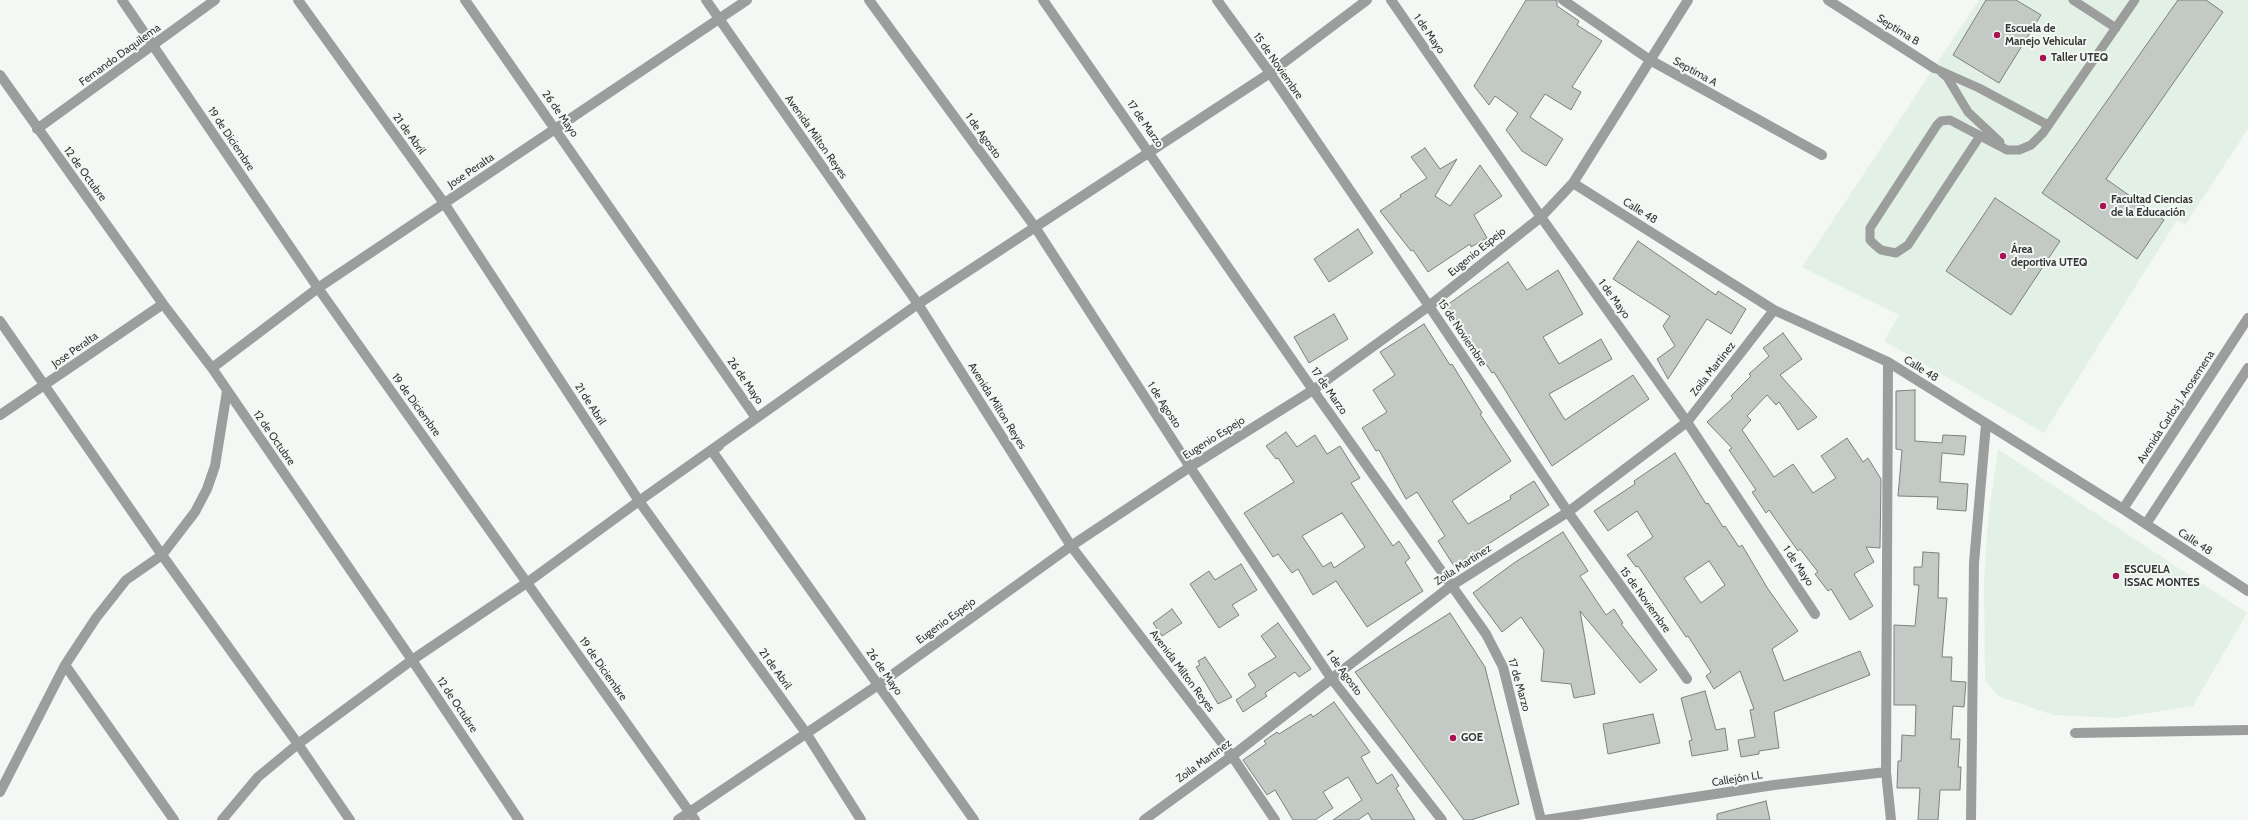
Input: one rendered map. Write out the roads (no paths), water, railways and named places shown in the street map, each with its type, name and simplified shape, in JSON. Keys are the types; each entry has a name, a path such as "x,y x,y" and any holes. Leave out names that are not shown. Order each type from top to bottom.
{"street":[{"name":"19 de Diciembre","path":"122,0 318,288 528,582 692,816"},
{"name":"Fernando Daquilema","path":"37,129 215,0"},
{"name":"21 de Abril","path":"298,0 444,203 639,501 806,733 861,820"},
{"name":"26 de Mayo","path":"465,0 556,128 756,418 712,451 974,820"},
{"name":"Avenida Milton Reyes","path":"706,0 918,304 1071,546 1232,756 1275,820"},
{"name":"Jose Peralta","path":"212,368 318,288 747,0"},
{"name":"1 de Agosto","path":"869,0 1035,227 1190,467 1331,678 1442,820"},
{"name":"17 de Marzo","path":"1043,0 1150,152 1313,390 1486,634 1504,667 1541,820"},
{"name":"15 de Noviembre","path":"1217,0 1270,73 1568,512 1687,679"},
{"path":"222,820 258,777 298,744 412,660 528,582 639,501 918,304 1270,73 1367,0"},
{"name":"1 de Mayo","path":"1391,0 1540,217 1687,422 1815,614"},
{"name":"Septima A","path":"1563,0 1650,60 1822,155"},
{"name":"Eugenio Espejo","path":"678,820 692,816 806,733 878,685 1071,546 1190,467 1313,390 1429,306 1540,217 1573,183 1688,0"},
{"name":"Septima B","path":"1828,0 1934,68"},
{"name":"12 de Octubre","path":"0,75 163,304 212,368 412,660 519,820"},
{"name":"Calle 48","path":"1573,183 1774,310 1888,362 2123,509 2248,591"},
{"name":"Jose Peralta","path":"0,415 45,386 163,304"},
{"name":"Zoila Martinez","path":"1144,820 1232,756 1451,586 1568,512 1687,422 1774,310"},
{"name":"Avenida Carlos J. Arosemena","path":"2123,509 2248,318"},
{"path":"0,321 162,555 298,744 350,820"},
{"path":"1888,362 1886,772 1892,820"},
{"path":"2146,524 2248,368"},
{"path":"0,792 65,665 118,589 126,580 162,555 195,512 215,466 223,426 227,391"},
{"path":"1971,820 1974,563 1986,424"},
{"path":"65,665 174,820"},
{"path":"2074,733 2248,730"},
{"name":"Callejón LL","path":"1545,820 1774,786 1886,772"}],"lane":[{"path":"2073,0 2116,28"},
{"path":"1980,136 1908,246 1896,253 1881,250 1870,240 1870,228 1941,121 1950,120 2007,150 2019,150 2031,145 2048,125 2135,0"},
{"path":"1934,68 1979,88 2048,125"},
{"path":"1934,68 1947,77 1968,112 2007,150"}],"place":[{"name":"Escuela de Manejo Vehicular","path":"1997,35"},
{"name":"Taller UTEQ","path":"2043,58"},
{"name":"Facultad Ciencias de la Educación","path":"2103,206"},
{"name":"Área deportiva UTEQ","path":"2003,256"},
{"name":"ESCUELA ISSAC MONTES","path":"2116,576"},
{"name":"GOE","path":"1453,738"}]}
